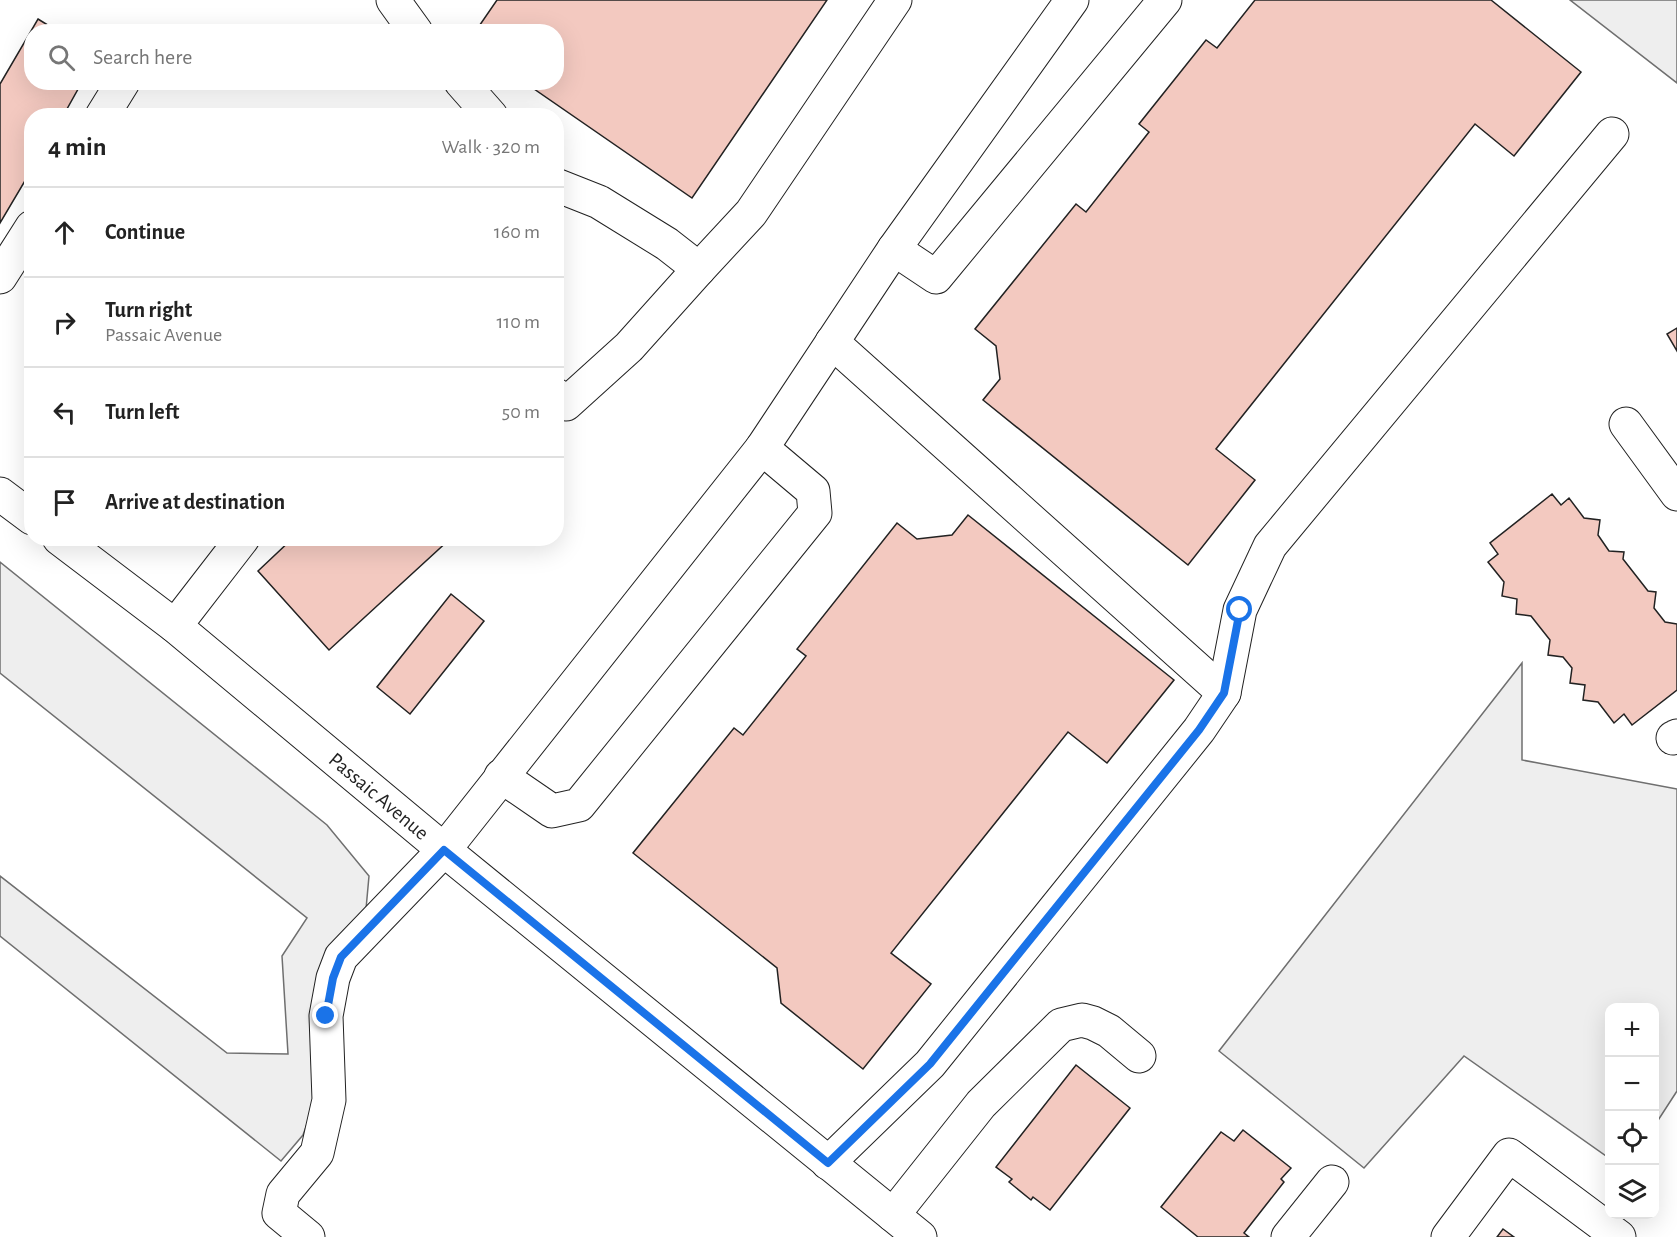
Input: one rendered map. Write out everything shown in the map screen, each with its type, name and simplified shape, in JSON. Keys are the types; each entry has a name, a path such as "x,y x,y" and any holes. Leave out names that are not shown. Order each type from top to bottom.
{"main road":[{"path":"393,0 410,24"},
{"path":"564,402 566,404 629,347 751,213 895,0"},
{"path":"308,1237 279,1213 283,1194 316,1153 329,1100 326,1016 333,978 341,957 444,850 762,448 894,249 1072,0"},
{"path":"894,249 936,277 1165,0"},
{"path":"107,108 118,90"},
{"path":"468,90 484,108"},
{"path":"828,1163 930,1064 1199,730 1224,693 1240,610 1270,546 1611,134"},
{"path":"564,190 598,202 667,244 699,269"},
{"path":"0,277 24,240"},
{"path":"832,342 1224,693"},
{"path":"1626,424 1677,494"},
{"path":"501,776 552,811 579,805 815,513 813,490 762,448"},
{"path":"0,494 24,512"},
{"name":"Passaic Avenue","path":"70,546 175,626 444,850 920,1237"},
{"path":"175,626 237,546"},
{"path":"893,1215 981,1104 1061,1025 1082,1020 1093,1023 1109,1031 1139,1056"},
{"path":"1448,1237 1509,1155 1619,1237"},
{"path":"1288,1237 1332,1182"}],"shaded area":[{"path":"1570,0 1677,0 1677,83"},
{"path":"0,562 327,825 369,876 366,909 318,1094 303,1135 281,1161 0,936 0,876 227,1053 288,1054 282,956 307,918 0,673"},
{"path":"1522,663 1522,760 1677,789 1677,1091 1659,1119 1659,1003 1605,1003 1605,1155 1464,1056 1364,1168 1219,1051"}],"building":[{"path":"497,0 827,0 692,198 536,90 564,90 564,24 480,24"},
{"path":"1255,0 1491,0 1581,72 1514,156 1475,124 1216,449 1255,480 1188,565 983,400 1000,379 996,346 975,329 1076,204 1086,212 1149,132 1139,124 1206,40 1217,48"},
{"path":"38,19 46,24 35,24"},
{"path":"24,43 24,90 78,90 67,108 24,108 24,182 0,223 0,84"},
{"path":"1677,328 1677,351 1667,334"},
{"path":"1552,494 1561,505 1569,498 1584,518 1600,520 1598,535 1609,551 1624,552 1623,559 1648,591 1656,592 1654,608 1665,622 1677,624 1677,690 1632,725 1624,714 1614,723 1598,702 1583,700 1585,685 1570,683 1572,668 1563,657 1548,655 1550,640 1531,616 1516,614 1517,599 1502,596 1504,582 1488,562 1498,554 1490,543"},
{"path":"968,515 1174,680 1107,763 1068,732 891,953 931,984 863,1069 781,1003 777,968 633,853 734,728 743,735 806,656 797,649 897,523 917,539 952,535"},
{"path":"285,546 442,546 329,650 258,571"},
{"path":"451,594 484,621 410,714 377,687"},
{"path":"1076,1065 1130,1108 1050,1210 1033,1197 1031,1200 1009,1182 1012,1179 996,1167"},
{"path":"1243,1130 1291,1168 1281,1179 1284,1182 1244,1233 1249,1237 1198,1237 1161,1207 1221,1132 1234,1141"},
{"path":"1503,1229 1514,1237 1497,1237"}],"route":[{"path":"326,1016 333,978 341,957 444,850 828,1163 930,1064 1199,730 1224,693 1240,610"}]}
